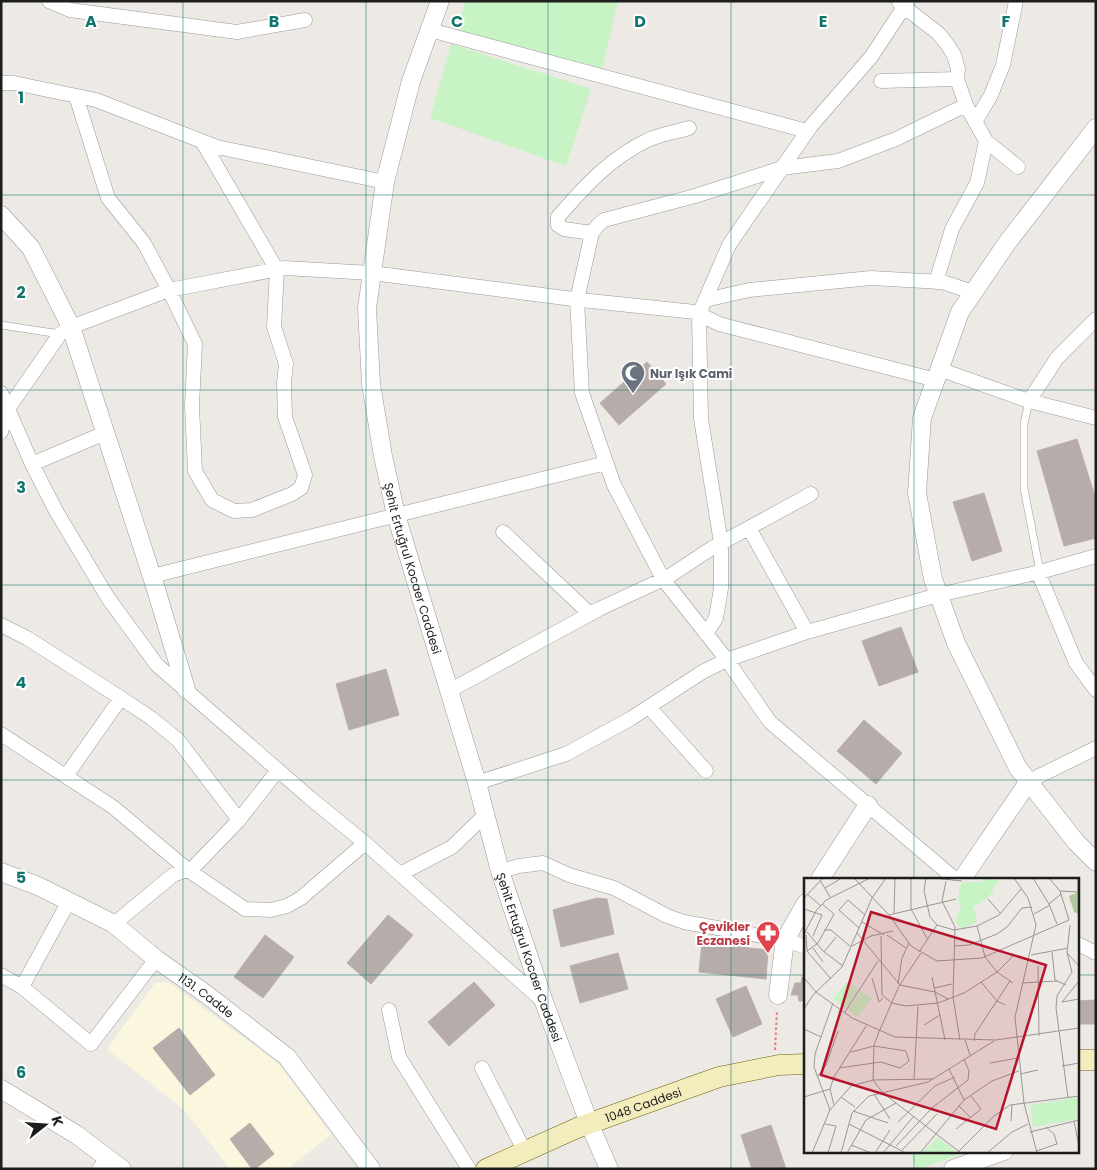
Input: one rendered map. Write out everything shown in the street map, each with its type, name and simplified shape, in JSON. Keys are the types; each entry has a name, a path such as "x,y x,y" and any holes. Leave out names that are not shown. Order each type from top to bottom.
{"main road":[{"path":"1080,1060 1096,1060"},
{"name":"1048 Caddesi","path":"486,1169 589,1123 719,1077 774,1066 804,1064"}],"street":[{"path":"49,1 70,10 237,32 305,20"},
{"name":"Şehit Ertuğrul Kocaer Caddesi","path":"440,1 412,81 385,182 367,308 371,384 383,456 396,515 477,783 500,871 544,1002 589,1123 609,1169"},
{"path":"976,122 991,95 1003,65 1016,1"},
{"path":"706,634 716,618 721,588 722,543 701,419 699,314 729,245 807,131 871,57 904,3 938,33 947,44 954,55 958,69 957,78 966,104 986,141 1018,167"},
{"path":"430,30 807,131"},
{"path":"881,81 957,78"},
{"path":"1,82 96,100 217,147 385,182"},
{"path":"76,96 108,198 144,243 170,290 195,344 192,406 195,471 212,500 234,511 252,510 292,494 301,488 305,476 285,416 284,383 286,364 274,327 277,270 202,140"},
{"path":"954,878 770,722 727,660 663,579 614,485 582,393 577,300 592,233 604,220 695,196 782,168 838,161 896,139 966,104"},
{"path":"592,233 564,229 558,225 558,217 590,181 620,156 649,140 689,128"},
{"path":"1096,128 1007,243 960,312 922,418 917,493 933,579 956,643 1018,768 1076,842 1096,862"},
{"path":"936,282 952,229 976,183 986,141"},
{"path":"1,215 31,248 65,330 105,434 152,576 186,689"},
{"path":"1,432 8,409 65,330 170,290 284,268 372,273 577,300 695,312 718,324 937,374 1096,418"},
{"path":"705,300 749,290 871,278 936,282 973,292"},
{"path":"1029,401 1057,358 1096,319"},
{"path":"1,393 32,464 56,511 108,598 158,665 365,843 544,1002"},
{"path":"32,464 105,434"},
{"path":"152,576 606,463"},
{"path":"449,691 590,614 663,579 722,543 811,494"},
{"path":"749,528 807,632"},
{"path":"503,532 590,614"},
{"path":"477,783 566,754 630,719 704,672 727,660 807,632 938,595 1040,572 1096,556"},
{"path":"1040,572 1041,579 1076,664 1096,690"},
{"path":"1,625 27,638 121,698 178,740 239,820"},
{"path":"66,776 121,698"},
{"path":"650,707 706,771"},
{"path":"1,734 113,806 188,870 246,908 270,910 287,906 301,898 365,843"},
{"path":"963,878 1029,782 1096,748"},
{"path":"114,924 173,874 193,868 239,820 278,770"},
{"path":"821,878 868,804"},
{"path":"400,874 452,847 485,815"},
{"path":"500,871 519,866 544,863 569,875 614,888 667,916 684,922 785,940 804,946"},
{"name":"1131. Cadde","path":"1,872 38,886 114,924 156,959 287,1057 372,1169"},
{"path":"22,987 68,901"},
{"path":"778,995 785,940 804,907"},
{"path":"1080,945 1096,953"},
{"path":"1,975 22,987 91,1044 156,959"},
{"path":"389,1010 399,1057 469,1169"},
{"path":"482,1068 524,1152"},
{"path":"1,1089 77,1135 110,1165"},
{"path":"953,1169 973,1160 1001,1152"}],"lane":[{"path":"1,325 65,330"},
{"path":"1029,401 1024,424 1024,488 1040,572"}],"path":[{"path":"774,1066 778,995"}],"shaded area":[{"path":"168,982 279,1064 331,1135 287,1169 230,1169 184,1110 107,1049 155,983"}],"green space":[{"path":"466,1 618,1 602,70 456,30"},
{"path":"451,44 591,89 566,166 430,118"},
{"path":"910,1152 956,1152 957,1156 917,1169"}],"building":[{"name":"Nur Işık Cami","path":"647,362 666,384 619,425 600,403"},
{"path":"1077,439 1096,500 1096,538 1064,546 1037,451"},
{"path":"984,493 1002,551 972,561 953,502"},
{"path":"901,627 918,672 879,686 862,641"},
{"path":"386,669 399,715 349,730 336,684"},
{"path":"864,720 902,753 876,784 837,751"},
{"path":"597,898 607,899 614,934 561,947 553,910"},
{"path":"388,915 413,935 371,984 347,963"},
{"path":"265,935 294,957 263,998 234,977"},
{"path":"702,943 768,950 766,979 699,972"},
{"path":"618,953 628,989 580,1003 570,966"},
{"path":"802,977 804,977 804,1001 799,1001 798,995 791,995 795,983 801,983"},
{"path":"474,982 495,1005 449,1046 428,1022"},
{"path":"746,986 762,1024 733,1037 716,999"},
{"path":"1096,1000 1096,1024 1080,1024 1080,1001"},
{"path":"179,1028 215,1075 190,1095 153,1048"},
{"path":"250,1123 274,1154 255,1169 252,1169 230,1139"},
{"path":"771,1125 786,1169 752,1169 741,1135"}],"place":[{"name":"Nur Işık Cami","path":"633,394"},
{"name":"Çevikler Eczanesi","path":"768,954"}]}
